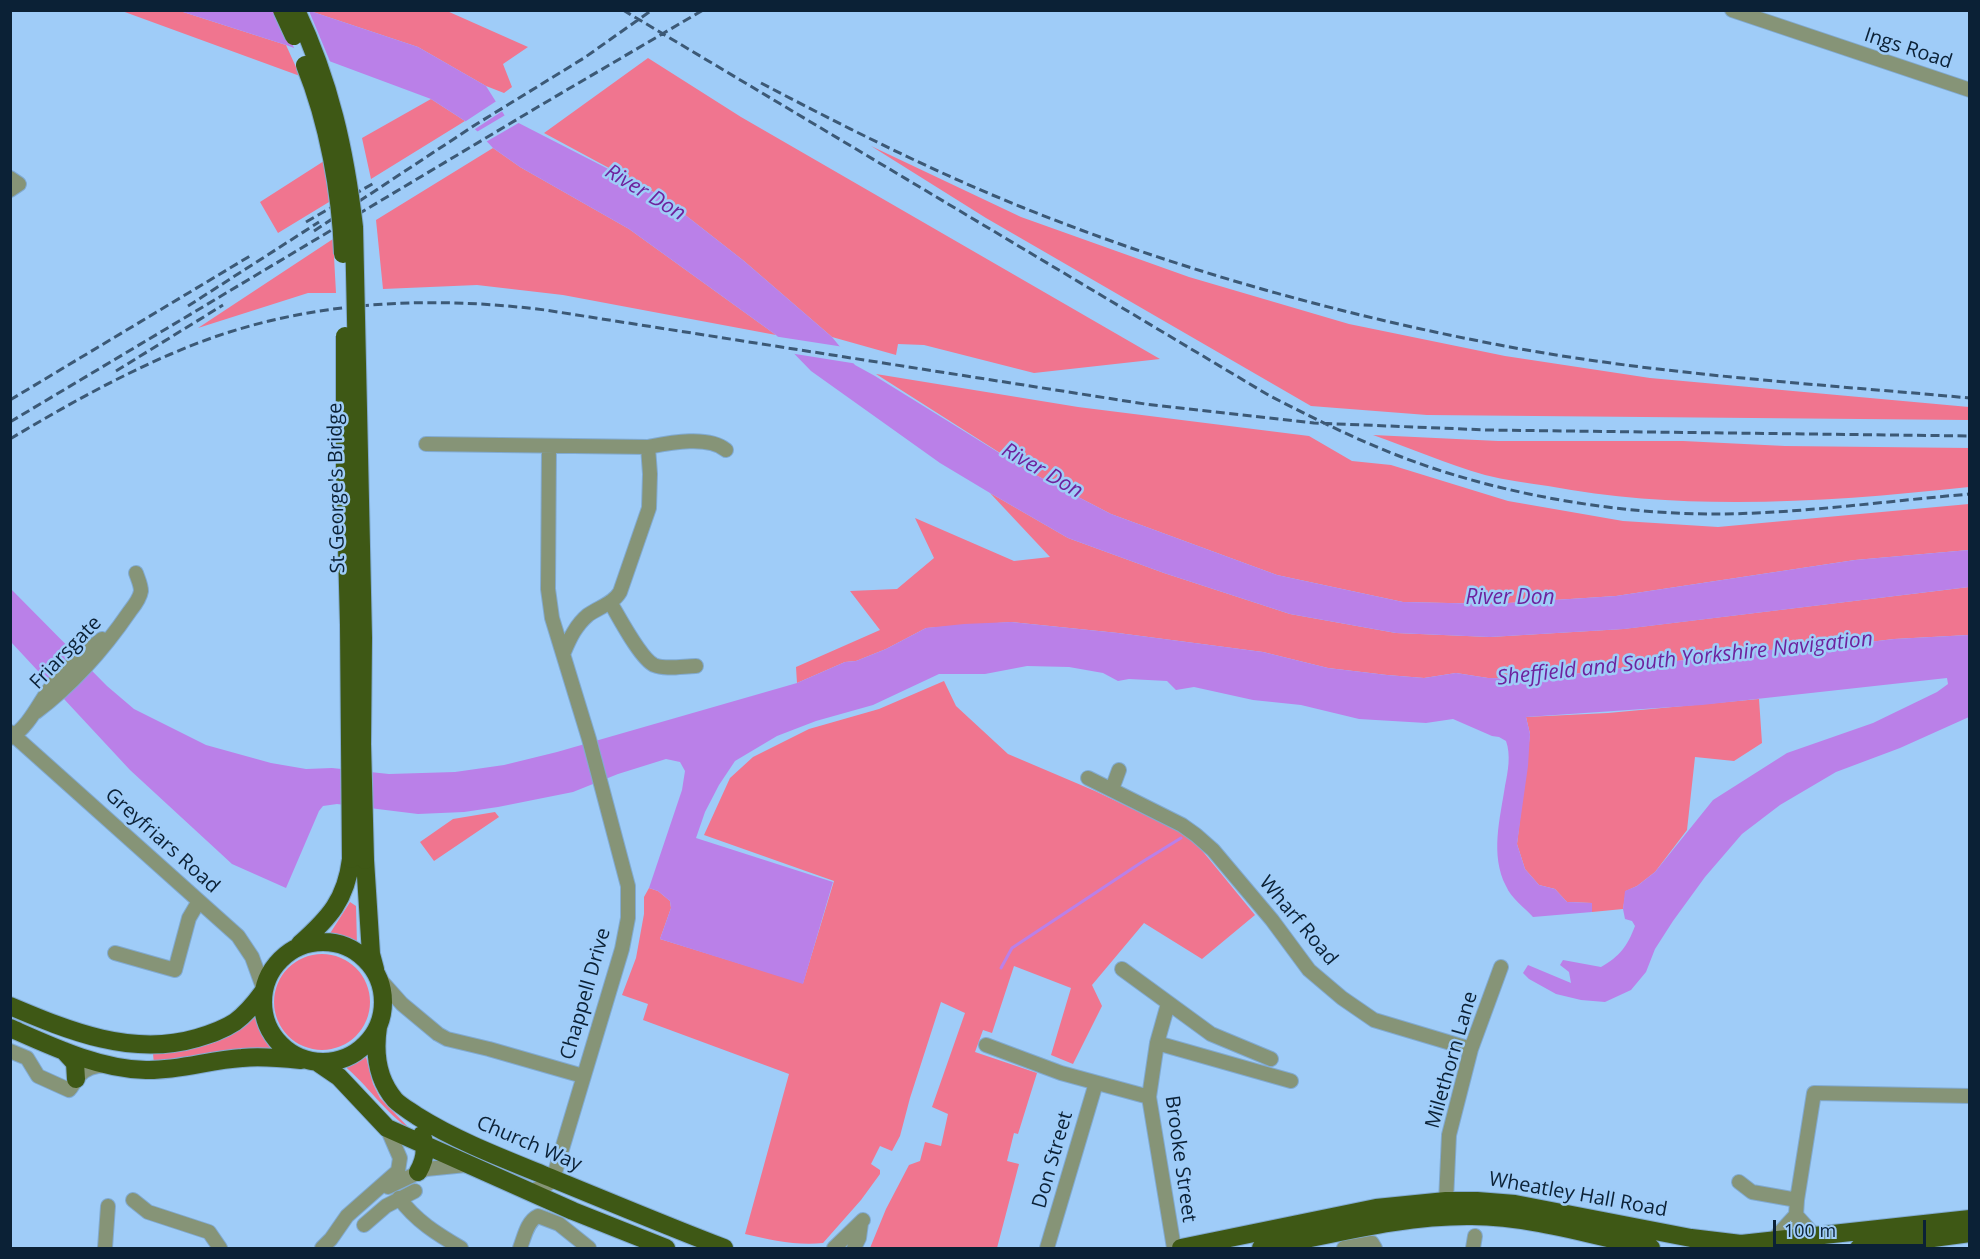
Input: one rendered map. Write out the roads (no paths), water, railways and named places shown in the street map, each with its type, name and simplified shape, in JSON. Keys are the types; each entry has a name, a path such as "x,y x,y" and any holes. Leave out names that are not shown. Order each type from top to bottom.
{"highway":[{"name":"St George's Bridge","path":"282,10 309,73 327,138 337,183 343,241 349,637 358,860 371,954 376,974"},
{"name":"St George's Bridge","path":"294,949 324,923 334,910 358,860 363,639 354,228 348,174 340,134 317,60 296,10"},
{"path":"10,1028 64,1051 137,1070 163,1070 242,1058 312,1061 336,1061 353,1054 368,1042 378,1027 383,1002 376,974 368,961 358,952 339,944 320,942 294,949 280,959 270,973 264,991 263,1012 270,1030 281,1046 289,1052 312,1061 339,1077 387,1128 528,1192 666,1248"},
{"path":"10,1006 110,1041 157,1045 186,1041 221,1030 241,1017 264,991"},
{"name":"Church Way","path":"378,1027 375,1044 376,1058 382,1079 397,1102 459,1139 622,1209 724,1248"},
{"path":"64,1051 75,1063 76,1079"},
{"path":"388,1091 394,1104 422,1134 426,1147 418,1172"},
{"name":"Wheatley Hall Road","path":"1181,1248 1376,1208 1446,1201 1515,1204 1691,1238 1741,1244 1773,1240 1804,1240 1970,1219"},
{"name":"Wheatley Hall Road","path":"1261,1248 1393,1221 1474,1216 1525,1221 1652,1248"},
{"path":"1859,1248 1970,1233"}],"street":[{"name":"Ings Road","path":"1732,10 1970,90"},
{"path":"10,178 19,184 10,190"},
{"path":"426,444 648,447 673,442 711,442 726,450"},
{"name":"Chappell Drive","path":"549,446 548,589 552,613 589,739 628,886 628,918 622,949 553,1179"},
{"path":"564,652 574,630 591,613 617,597 620,592 649,508 648,447"},
{"name":"Friarsgate","path":"12,735 124,620 140,594 136,573"},
{"path":"610,602 641,652 652,664 662,667 696,666"},
{"path":"552,613 567,626 580,624"},
{"name":"Greyfriars Road","path":"12,735 237,936 252,957 264,991"},
{"path":"1112,789 1119,770"},
{"name":"Wharf Road","path":"1088,778 1182,825 1213,850 1272,920 1309,970 1342,998 1374,1020 1471,1049"},
{"path":"115,953 175,970 189,918 199,901"},
{"name":"Milethorn Lane","path":"1446,1201 1448,1137 1471,1049 1501,967"},
{"path":"1122,969 1211,1034 1271,1059"},
{"path":"376,974 402,1004 438,1034 583,1076"},
{"name":"Brooke Street","path":"1168,1004 1157,1043 1149,1097 1174,1248"},
{"path":"1157,1043 1291,1081"},
{"path":"987,1045 1061,1073 1149,1097"},
{"path":"10,1051 27,1058 38,1076 69,1090 76,1079 89,1068 111,1065"},
{"name":"Don Street","path":"1047,1248 1096,1083"},
{"path":"1804,1240 1797,1215 1797,1200 1814,1093 1970,1096"},
{"path":"326,1247 347,1216 398,1172 400,1165 396,1147 387,1128"},
{"path":"370,1196 426,1169 466,1165"},
{"path":"528,1192 550,1184 553,1179"},
{"path":"1738,1182 1752,1192 1797,1200"},
{"path":"364,1225 399,1198 415,1191"},
{"path":"399,1198 408,1211 423,1224 460,1248"},
{"path":"132,1200 148,1212 209,1232 220,1248"},
{"path":"105,1248 108,1206"},
{"path":"1773,1240 1797,1215"},
{"path":"520,1248 529,1225 533,1218 538,1216 573,1234 589,1248"},
{"path":"834,1248 862,1221 859,1238 854,1248"},
{"path":"1344,1248 1372,1243 1375,1247"}],"water":[{"name":"River Don","path":"180,11 310,11 418,47 486,86 505,116 661,196 744,261 832,337 855,365 1030,472 1111,514 1277,575 1403,602 1493,604 1616,596 1855,560 1969,550 1969,587 1624,629 1490,637 1396,633 1290,614 1164,573 1068,538 990,493 940,463 811,371 776,335 629,229 520,167 493,148 465,121 431,99 286,45"},
{"path":"10,588 107,686 134,709 206,745 271,763 306,769 332,768 389,774 455,772 504,765 797,683 845,662 856,661 886,649 926,628 1011,622 1263,652 1328,668 1424,678 1456,673 1488,678 1534,679 1765,650 1811,649 1894,639 1969,635 1969,717 1900,748 1836,772 1780,805 1742,834 1705,877 1673,921 1655,949 1646,972 1631,990 1605,1002 1581,1000 1556,994 1529,979 1523,973 1528,965 1571,983 1569,972 1560,965 1563,960 1601,967 1608,963 1622,950 1635,926 1632,921 1625,919 1623,909 1625,891 1637,886 1655,872 1713,800 1787,753 1873,723 1937,692 1948,684 1947,678 1702,705 1526,717 1530,734 1528,766 1517,844 1525,869 1539,885 1555,889 1567,902 1592,903 1592,912 1533,917 1508,890 1498,862 1498,837 1509,757 1506,741 1499,737 1453,719 1426,723 1359,719 1301,705 1253,700 1194,687 1176,690 1167,681 1129,679 1118,681 1103,673 1069,667 1027,666 985,674 939,674 873,705 816,721 777,736 735,761 705,812 696,838 833,882 803,984 660,939 671,908 670,901 658,891 649,888 682,790 685,771 680,762 666,759 618,774 573,792 464,812 418,814 337,804 323,806 286,888 232,864 130,770 11,642"}],"waterway":[{"path":"1001,968 1012,948 1181,838"}],"railway":[{"path":"623,10 1270,396 1362,440 1418,463 1453,475 1529,494 1646,511 1721,514 1783,511 1970,494"},
{"path":"314,231 475,125 584,58 652,10"},
{"path":"10,422 703,10"},
{"path":"761,83 891,149 1024,208 1143,252 1325,306 1448,335 1567,357 1739,378 1970,398"},
{"path":"306,222 374,183"},
{"path":"188,306 319,222"},
{"path":"10,400 250,256"},
{"path":"10,439 130,373 216,337 261,323 308,313 355,306 402,303 497,305 545,310 1145,404 1314,423 1488,430 1970,436"},
{"path":"116,371 223,305"}],"water label":[{"name":"Sheffield and South Yorkshire Navigation","path":"1685,659"}]}
